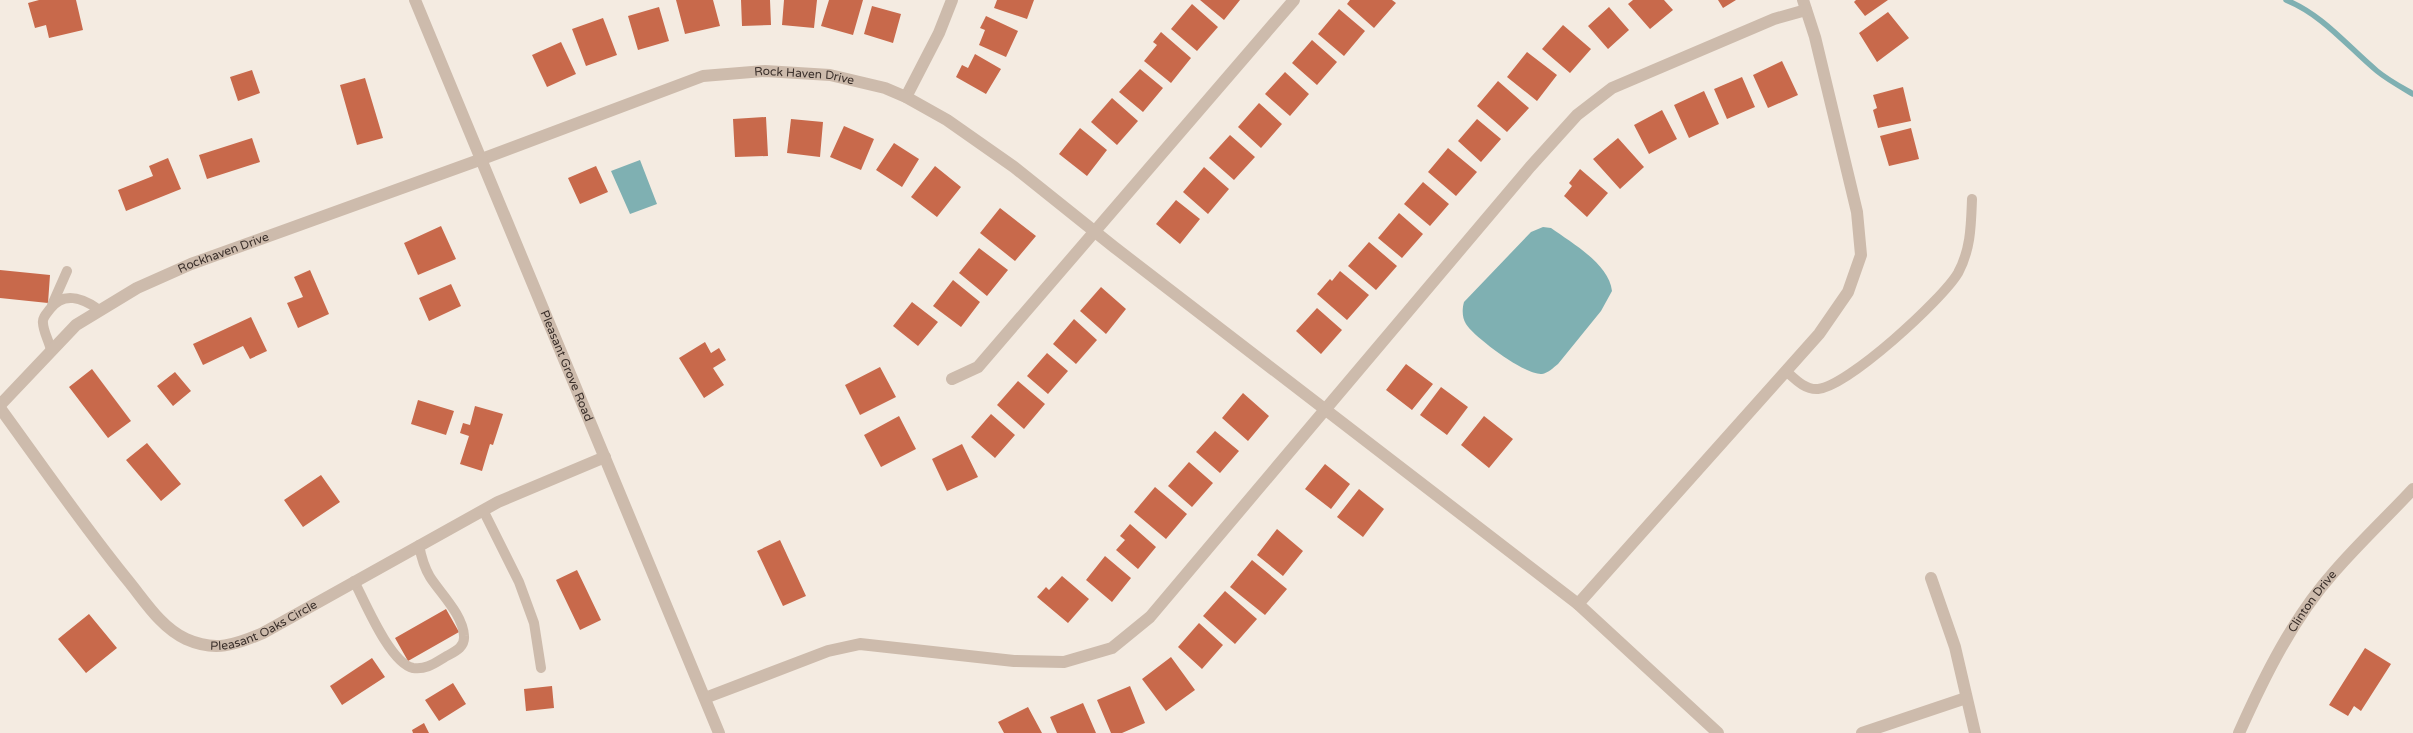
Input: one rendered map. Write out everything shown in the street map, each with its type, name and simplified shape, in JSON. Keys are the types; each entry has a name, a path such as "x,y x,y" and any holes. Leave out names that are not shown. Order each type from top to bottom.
{"street":[{"name":"Pleasant Grove Road","path":"415,0 719,733"},
{"path":"906,97 939,33 952,0"},
{"path":"952,379 978,367 1294,0"},
{"path":"704,698 828,651 860,644 1014,661 1064,662 1112,648 1150,617 1530,167 1577,115 1612,88 1805,5 1857,212 1861,255 1848,292 1819,334 1578,604"},
{"name":"Rock Haven Drive","path":"482,159 703,76 765,71 830,75 885,88 906,97 947,120 1014,166 1095,231 1578,604 1718,733"},
{"name":"Rockhaven Drive","path":"0,404 76,325 137,288 191,264 482,159"},
{"name":"Pleasant Oaks Circle","path":"0,408 158,618 186,639 208,646 236,645 262,633 483,510 605,457"},
{"name":"Clinton Drive","path":"2239,733 2282,646 2304,612 2333,572 2413,488"},
{"path":"1932,578 1955,647 1975,733"},
{"path":"1862,733 1966,698"}],"lane":[{"path":"1786,371 1805,387 1818,389 1836,384 1893,340 1947,288 1965,257 1971,236 1972,199"},
{"path":"51,350 42,323 52,306 67,271"},
{"path":"52,306 58,300 76,298 83,300 98,310"},
{"path":"483,510 518,582 534,622 541,668"},
{"path":"354,581 396,657 413,668 424,668 432,665 460,648 464,641 464,633 461,624 429,575 419,545"}],"water":[{"path":"640,160 657,204 630,214 611,171"},
{"path":"1543,227 1551,228 1579,247 1597,263 1609,281 1612,291 1601,311 1558,364 1542,374 1524,369 1501,355 1479,338 1466,324 1463,310 1464,302 1531,232"}],"building":[{"path":"39,0 76,0 83,30 49,38 46,25 35,28 28,3"},
{"path":"676,0 713,0 720,26 685,34"},
{"path":"741,0 770,0 771,25 742,26"},
{"path":"784,0 817,0 814,28 782,25"},
{"path":"829,0 863,0 853,35 821,26"},
{"path":"997,0 1034,0 1027,19 994,8"},
{"path":"1200,0 1240,0 1224,20"},
{"path":"1350,0 1392,0 1396,3 1374,28 1347,4"},
{"path":"1633,0 1664,0 1673,10 1650,29 1628,4"},
{"path":"1718,0 1736,0 1723,8"},
{"path":"1856,0 1888,0 1865,16 1854,2"},
{"path":"1192,4 1218,27 1197,51 1171,29"},
{"path":"872,6 901,14 893,43 864,34"},
{"path":"659,7 669,41 638,50 628,16"},
{"path":"1609,7 1629,30 1608,49 1588,26"},
{"path":"1339,9 1365,31 1344,56 1318,34"},
{"path":"1888,12 1909,38 1877,62 1859,33"},
{"path":"986,16 1018,31 1006,57 979,45 985,30 980,28"},
{"path":"603,18 617,55 586,66 572,29"},
{"path":"1563,25 1591,49 1570,73 1542,49"},
{"path":"1161,32 1191,58 1171,83 1144,61 1157,45 1153,42"},
{"path":"1312,40 1337,62 1317,85 1292,63"},
{"path":"561,42 576,74 547,87 532,55"},
{"path":"1527,52 1557,75 1537,101 1507,77"},
{"path":"975,54 1001,69 986,94 956,77 962,65 968,68"},
{"path":"1782,61 1798,95 1768,108 1753,75"},
{"path":"1140,69 1163,88 1143,112 1119,92"},
{"path":"252,70 260,93 238,101 230,77"},
{"path":"1285,72 1309,94 1290,116 1265,94"},
{"path":"1742,77 1755,107 1727,119 1714,89"},
{"path":"365,78 383,138 357,145 340,85"},
{"path":"1498,81 1529,108 1507,132 1477,106"},
{"path":"1903,87 1911,121 1878,128 1873,110 1877,108 1873,95"},
{"path":"1704,91 1719,124 1689,138 1674,105"},
{"path":"1112,98 1138,121 1117,145 1091,122"},
{"path":"1259,103 1282,124 1261,148 1238,127"},
{"path":"1662,110 1677,139 1649,154 1634,125"},
{"path":"766,117 768,156 735,157 733,119"},
{"path":"791,119 823,122 820,157 787,153"},
{"path":"1477,119 1501,139 1481,162 1458,141"},
{"path":"844,126 874,139 861,170 830,157"},
{"path":"1080,128 1107,150 1087,176 1059,154"},
{"path":"1911,128 1919,159 1889,166 1880,136"},
{"path":"1230,135 1255,157 1234,180 1209,158"},
{"path":"252,138 260,162 207,179 199,155"},
{"path":"1618,138 1644,167 1620,189 1593,159"},
{"path":"894,143 919,159 902,187 876,170"},
{"path":"1448,148 1477,172 1456,196 1428,172"},
{"path":"168,158 181,189 126,211 118,190 153,176 149,166"},
{"path":"596,166 608,192 580,204 568,178"},
{"path":"935,166 961,187 937,217 911,197"},
{"path":"1204,167 1229,189 1208,214 1183,192"},
{"path":"1580,169 1608,193 1587,217 1564,196 1572,186 1569,183"},
{"path":"1423,182 1449,204 1430,226 1404,204"},
{"path":"1176,200 1200,219 1180,244 1156,224"},
{"path":"1000,208 1036,236 1015,261 980,233"},
{"path":"1399,213 1423,234 1402,258 1378,238"},
{"path":"441,226 456,259 418,275 404,243"},
{"path":"1369,242 1397,266 1376,290 1348,266"},
{"path":"979,248 1008,270 987,296 959,273"},
{"path":"0,270 50,275 48,303 0,298"},
{"path":"310,270 329,314 298,328 287,303 303,297 294,277"},
{"path":"1340,271 1369,295 1347,320 1317,294"},
{"path":"953,280 980,302 961,327 933,306"},
{"path":"451,284 461,306 429,321 419,298"},
{"path":"1101,287 1126,309 1106,334 1080,311"},
{"path":"912,302 938,322 918,346 893,326"},
{"path":"1317,308 1342,330 1321,354 1296,331"},
{"path":"251,317 267,351 250,359 243,346 203,365 193,344"},
{"path":"1074,319 1097,340 1076,364 1053,344"},
{"path":"705,342 711,353 719,348 726,360 713,368 724,385 704,398 679,358"},
{"path":"1047,353 1068,371 1048,394 1027,376"},
{"path":"1406,364 1433,384 1412,410 1386,390"},
{"path":"880,367 896,397 860,415 845,385"},
{"path":"92,369 131,421 108,438 69,387"},
{"path":"175,372 191,391 173,406 157,386"},
{"path":"1018,381 1045,404 1024,429 997,405"},
{"path":"1441,387 1468,407 1447,435 1420,415"},
{"path":"1243,393 1269,416 1248,441 1222,418"},
{"path":"418,400 454,411 446,435 411,424"},
{"path":"475,406 503,414 493,445 490,444 482,471 460,464 469,436 460,433 463,423 470,425"},
{"path":"991,414 1015,435 995,458 971,437"},
{"path":"899,416 916,449 881,467 864,435"},
{"path":"1484,416 1513,439 1489,468 1461,445"},
{"path":"1215,431 1239,451 1220,473 1196,452"},
{"path":"147,443 181,484 161,501 126,460"},
{"path":"962,444 978,477 947,491 932,459"},
{"path":"1189,462 1213,483 1192,507 1168,486"},
{"path":"1325,464 1350,484 1331,509 1305,489"},
{"path":"321,475 340,502 303,527 284,500"},
{"path":"1155,487 1187,514 1166,539 1134,512"},
{"path":"1359,489 1384,509 1363,537 1337,517"},
{"path":"1130,524 1156,547 1138,569 1116,550 1125,540 1120,536"},
{"path":"1277,529 1303,551 1283,576 1257,555"},
{"path":"780,540 806,596 783,606 757,551"},
{"path":"1105,556 1131,578 1112,602 1086,580"},
{"path":"1252,560 1287,589 1265,615 1230,587"},
{"path":"577,570 601,620 580,630 556,580"},
{"path":"1062,576 1089,599 1068,623 1037,597 1046,587 1049,590"},
{"path":"1225,591 1257,619 1235,644 1203,616"},
{"path":"446,609 459,632 408,661 395,638"},
{"path":"89,614 117,648 86,673 58,639"},
{"path":"1199,623 1223,645 1202,669 1178,647"},
{"path":"2365,648 2391,664 2361,711 2354,706 2348,716 2329,705"},
{"path":"1171,657 1195,690 1166,711 1142,679"},
{"path":"372,658 385,677 342,705 330,686"},
{"path":"453,683 466,704 439,721 425,700"},
{"path":"552,686 554,708 526,711 524,689"},
{"path":"1130,686 1145,723 1122,733 1111,733 1097,700"},
{"path":"1083,703 1096,733 1057,733 1050,717"},
{"path":"1028,707 1042,733 1004,733 998,722"},
{"path":"424,723 429,733 413,733 412,730"}],"waterway":[{"path":"2286,0 2323,22 2377,71 2413,94"}]}
